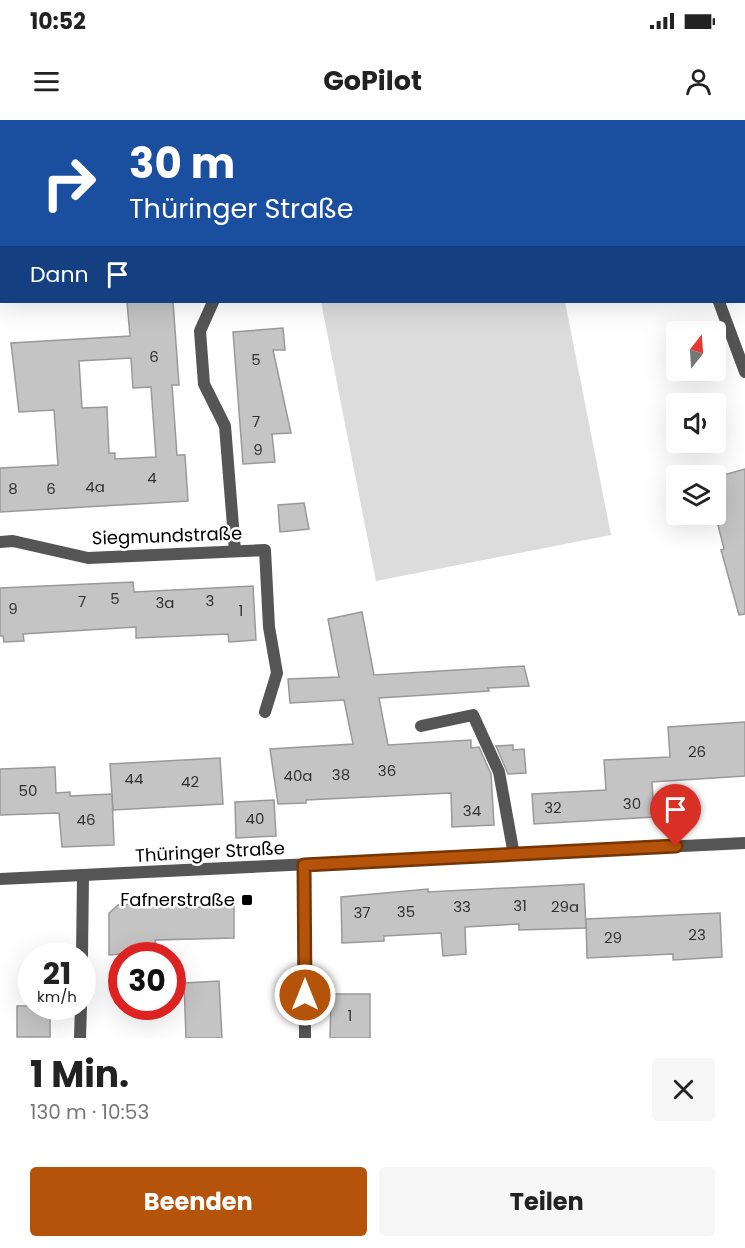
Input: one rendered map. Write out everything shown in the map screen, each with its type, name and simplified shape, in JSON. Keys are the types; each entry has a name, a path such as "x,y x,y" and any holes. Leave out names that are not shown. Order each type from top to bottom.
{"street":[{"path":"213,303 200,332 204,384 225,426 235,551"},
{"path":"719,303 745,372"},
{"name":"Siegmundstraße","path":"0,542 13,541 88,558 266,550 269,627 277,673 265,712"},
{"path":"421,726 473,715 500,772 514,855"},
{"name":"Thüringer Straße","path":"0,879 745,843"},
{"path":"304,865 305,1038"},
{"path":"82,942 83,875"},
{"path":"80,1038 81,1020"}],"shaded area":[{"path":"321,303 565,303 611,535 376,581"}],"building":[{"path":"127,303 173,303 179,385 172,385 177,455 185,455 188,501 0,512 0,468 58,465 54,410 19,412 11,343 130,336","holes":["131,358 133,388 151,387 156,457 115,459 115,453 109,453 107,407 82,408 79,361"]},
{"path":"283,328 285,350 273,350 291,433 272,434 275,462 243,464 233,332"},
{"path":"745,469 745,614 739,615 721,550 724,549 718,525 726,525 726,474"},
{"path":"304,503 309,529 280,532 278,505"},
{"path":"133,582 134,592 253,586 256,640 229,642 228,634 136,638 136,627 23,634 24,641 4,642 3,636 0,636 0,588"},
{"path":"362,612 374,675 524,666 529,686 379,698 388,745 471,740 471,748 479,747 491,774 494,825 452,827 451,793 306,800 306,803 278,804 270,749 353,744 344,700 290,703 288,679 339,677 328,619"},
{"path":"745,722 745,776 652,782 654,817 534,824 532,794 606,790 604,760 670,757 668,727"},
{"path":"513,745 513,750 524,749 526,773 508,774 496,746"},
{"path":"220,758 223,804 113,810 110,764"},
{"path":"55,767 56,793 70,792 70,796 112,794 114,845 62,847 59,813 0,815 0,769"},
{"path":"274,800 276,836 236,838 235,802"},
{"path":"584,884 586,928 519,930 519,924 465,927 466,954 443,956 441,933 384,936 384,941 342,943 341,897 428,889 428,892"},
{"path":"179,902 180,908 234,906 234,938 109,942 109,913 118,905"},
{"path":"720,913 722,957 673,960 673,954 587,958 586,919"},
{"path":"219,981 222,1038 186,1038 186,983"},
{"path":"331,994 370,994 370,1038 330,1038"},
{"path":"17,1006 18,1020 50,1020 50,1037 17,1037"}],"place":[{"name":"Fafnerstraße","path":"247,900"}],"route":[{"path":"305,995 304,865 676,846"}]}
